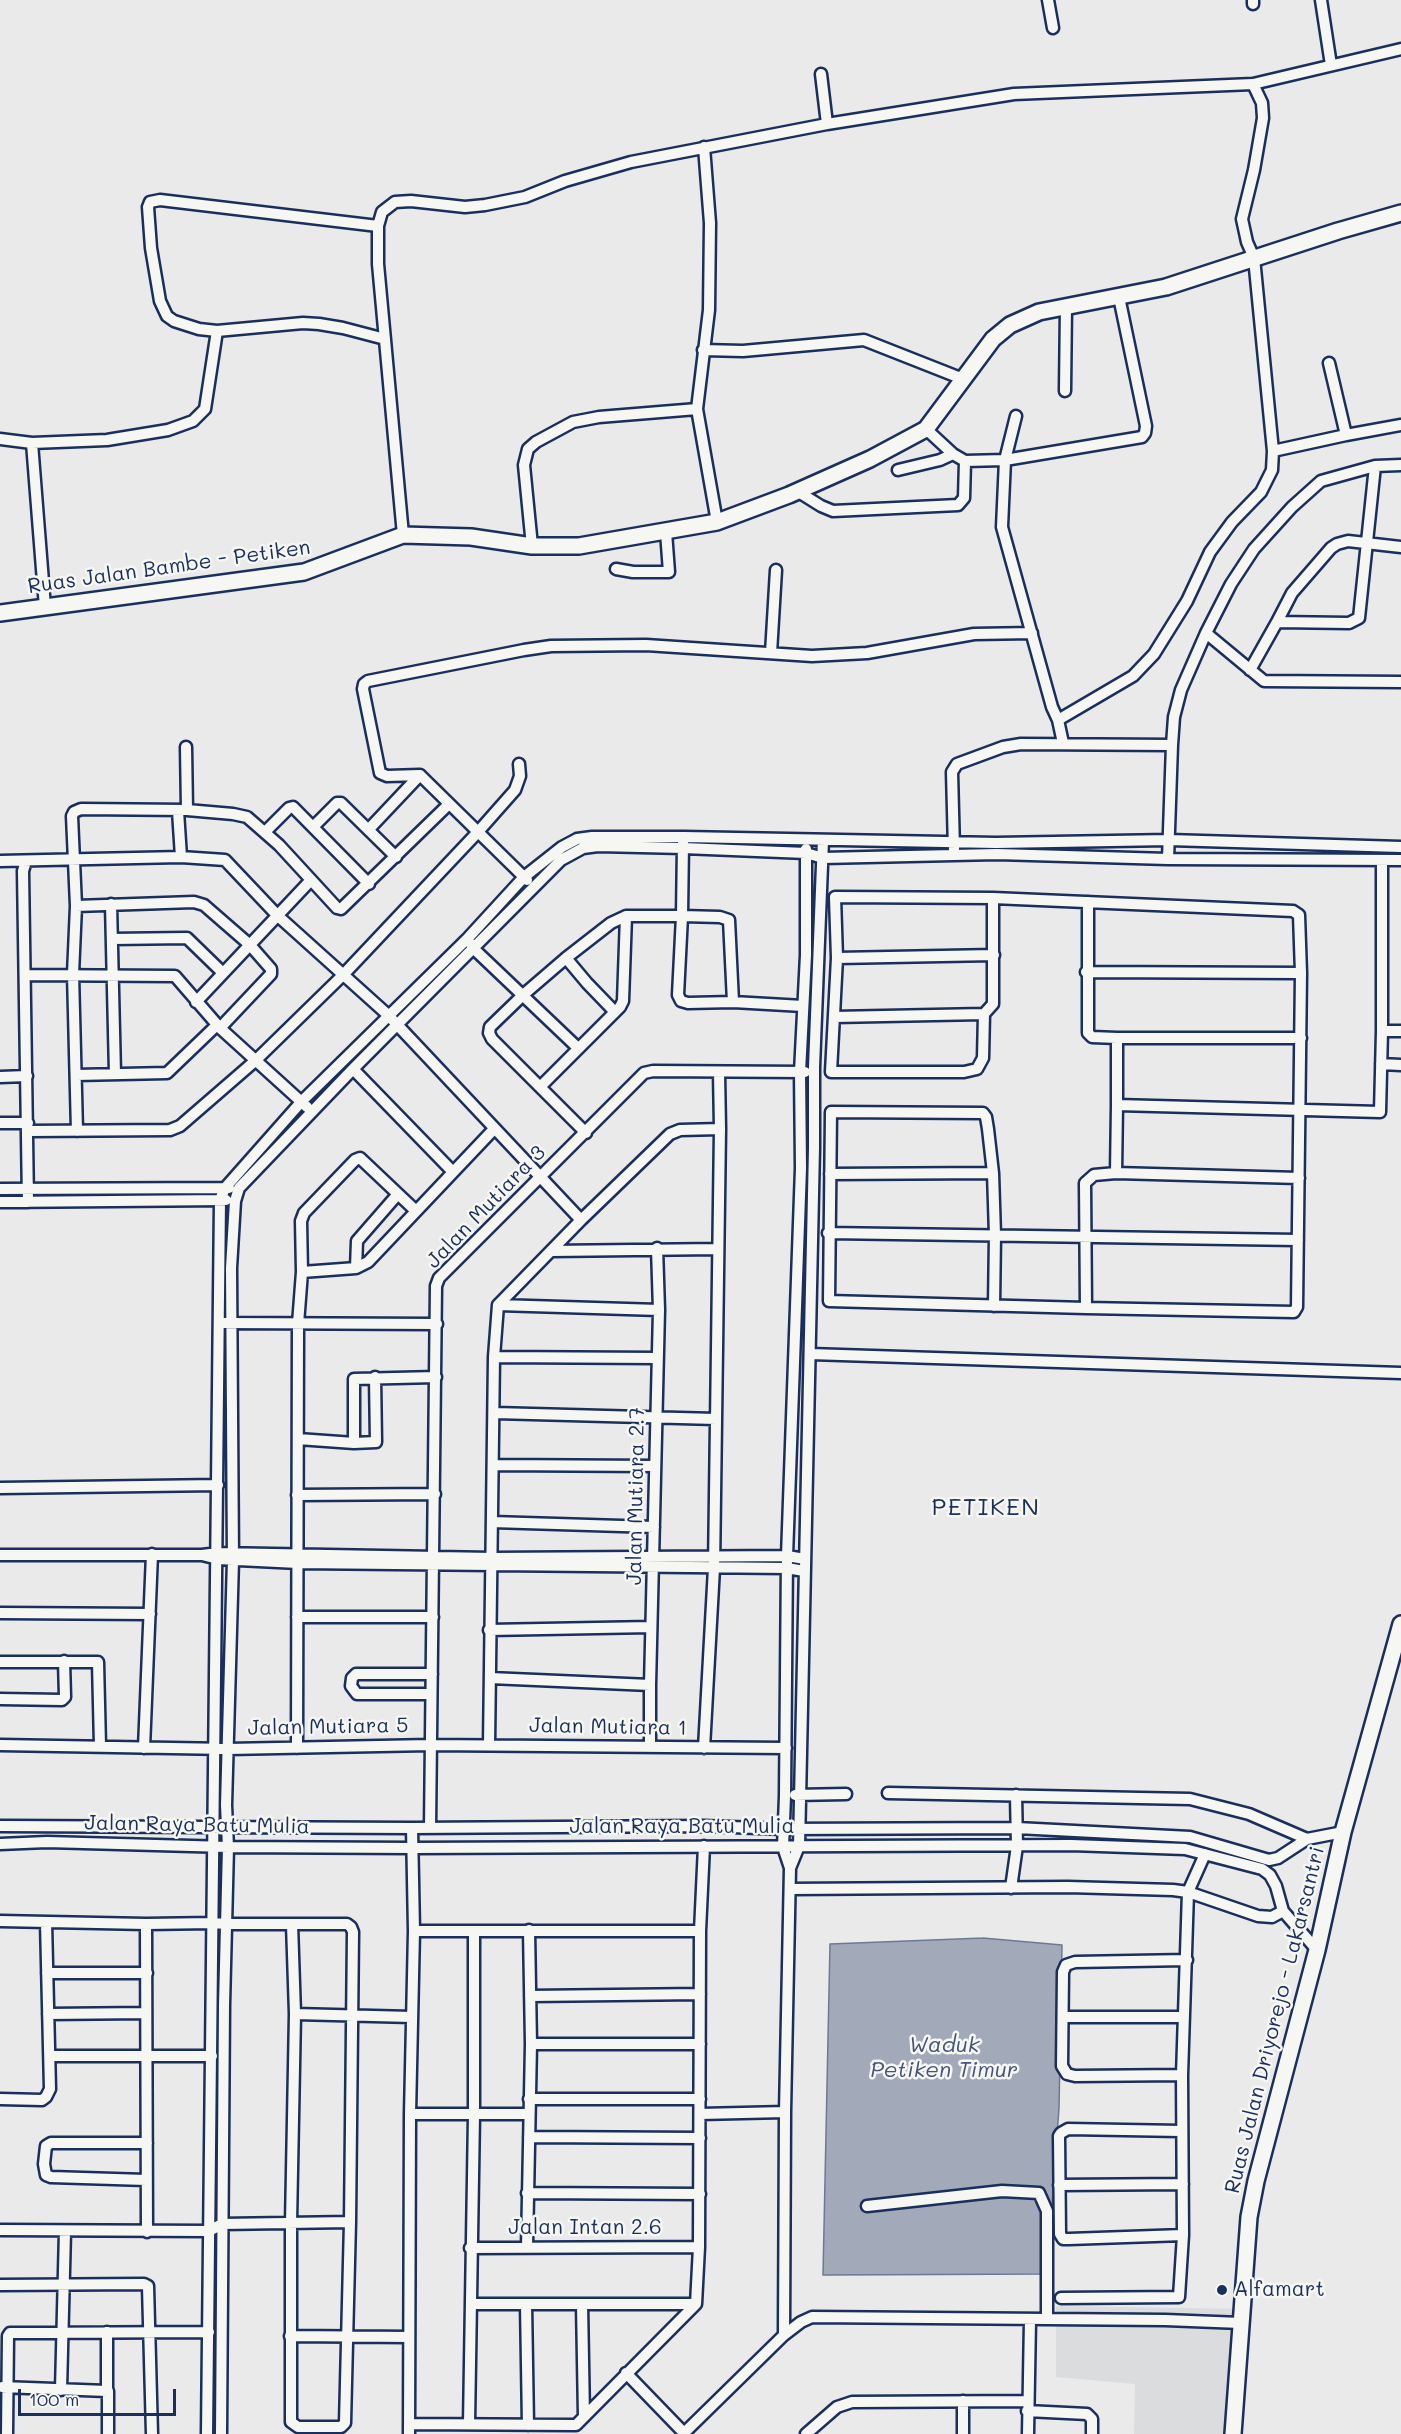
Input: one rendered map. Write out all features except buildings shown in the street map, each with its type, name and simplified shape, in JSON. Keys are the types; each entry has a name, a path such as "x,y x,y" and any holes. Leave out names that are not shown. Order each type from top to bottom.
{"main road":[{"name":"Ruas Jalan Bambe - Petiken","path":"0,613 304,572 403,535 471,537 532,546 579,546 717,522 870,459 926,429 993,339 1010,325 1039,312 1166,287 1353,226 1401,213"},
{"name":"Ruas Jalan Driyorejo - Lakarsantri","path":"1233,2434 1249,2217 1254,2190 1317,1950 1343,1832 1401,1624"}],"street":[{"path":"1048,0 1053,28"},
{"path":"1321,0 1331,65"},
{"path":"403,535 378,264 378,226 382,212 395,202 411,201 465,207 484,205 525,197 631,162 827,124 1014,94 1253,84 1401,49"},
{"path":"821,74 827,124"},
{"path":"1058,720 1132,676 1154,654 1187,601 1210,552 1232,522 1262,492 1272,471 1273,451 1254,258 1247,242 1242,219 1263,118 1262,103 1253,84"},
{"path":"704,147 710,223 709,310 697,409 717,522"},
{"path":"378,226 159,200 150,202 148,207 151,248 160,301 167,316 182,325 217,331 303,323 343,328 385,339"},
{"path":"926,429 952,454 965,460 1005,460 1138,439 1145,433 1119,297"},
{"path":"1065,391 1066,306"},
{"path":"0,439 32,443 107,440 168,430 193,421 205,410 217,331"},
{"path":"703,350 743,351 864,340 963,379"},
{"path":"1329,363 1346,435"},
{"path":"532,546 524,471 528,449 536,442 573,422 599,417 697,409"},
{"path":"1016,416 1005,460 1002,526 1063,743"},
{"path":"1273,451 1401,425"},
{"path":"32,443 45,607"},
{"path":"898,470 940,460 952,454"},
{"path":"797,490 833,511 958,506 964,498 965,460"},
{"path":"1168,859 1174,717 1181,690 1231,584 1254,549 1292,507 1321,481 1375,466 1401,465"},
{"path":"1277,622 1349,623 1357,621 1360,616 1375,466"},
{"path":"616,569 633,572 669,572 666,532"},
{"path":"1250,670 1292,593 1331,548 1348,541 1401,547"},
{"path":"771,653 776,570"},
{"path":"534,886 420,775 387,776 380,773 363,689 364,684 368,681 551,646 603,644 812,656 867,653 974,634 1032,633"},
{"path":"1206,633 1260,679 1271,682 1401,682"},
{"path":"954,848 952,772 957,764 1002,747 1021,744 1172,745"},
{"path":"181,857 186,747"},
{"path":"0,1123 77,1131 175,1129 255,1061 343,975 477,833 515,790 520,776 519,764"},
{"path":"369,830 420,775"},
{"path":"314,827 337,803 340,803 364,829 369,830 396,856"},
{"path":"77,1131 73,974 76,906 72,816 77,810 182,811 247,817 265,832 337,908 341,909 449,804"},
{"path":"265,832 293,807 369,884"},
{"path":"221,2434 228,1749 233,1556 220,1200 225,1188 302,1101 468,938 524,877 562,847 577,839 592,837 683,842 806,853 823,858 954,848"},
{"path":"784,2335 785,2112 790,1889 790,1868 783,1847 787,1562 801,1168 800,1072 806,955 806,840"},
{"path":"790,1868 799,1846 815,1072 823,840"},
{"path":"207,2434 218,1485 226,1323 235,1201 239,1188 534,886 561,860 583,848 683,842 823,840 1168,859 1401,860"},
{"path":"996,849 1169,840 1401,847"},
{"path":"683,842 678,995 681,1001 803,1006"},
{"path":"0,861 181,857 225,860 278,916 388,1016 581,1220"},
{"path":"1118,1105 1380,1112 1382,860"},
{"path":"26,861 23,871 28,1202"},
{"path":"196,1002 311,880"},
{"path":"993,898 993,1004 984,1014 983,1058 977,1069 964,1072 831,1071 837,957 835,897 993,898 1293,911 1299,915 1301,973 1297,1307 1294,1312 994,1306 829,1301 831,1112 983,1113 987,1123 993,1173 994,1306"},
{"path":"76,906 201,902 250,945 271,969 271,974 219,1026 167,1073 76,1075"},
{"path":"1088,902 1086,972 1088,1033 1092,1037 1300,1038"},
{"path":"111,904 115,1074"},
{"path":"540,1087 623,1001 626,916"},
{"path":"586,1133 489,1033 490,1027 523,995 611,923 626,916 720,917 727,918 730,922 733,1002"},
{"path":"112,939 187,938 224,972"},
{"path":"468,938 474,949 578,1048"},
{"path":"837,957 994,955"},
{"path":"566,958 614,1011"},
{"path":"1086,972 1301,973"},
{"path":"25,975 175,976 219,1026 312,1112"},
{"path":"834,1017 984,1014"},
{"path":"1382,1031 1401,1031"},
{"path":"1116,1173 1117,1038"},
{"path":"1382,1064 1401,1065"},
{"path":"353,1069 453,1172"},
{"name":"Jalan Mutiara 3","path":"430,1828 436,1286 439,1278 648,1071 815,1072"},
{"path":"704,1748 715,1556 720,1129 718,1072"},
{"path":"0,1077 27,1076"},
{"path":"302,1272 356,1268 375,1256 494,1129"},
{"path":"489,1745 494,1357 498,1305 673,1131 720,1129"},
{"path":"297,1748 298,1324 302,1272 300,1233 304,1213 355,1160 360,1158 416,1211"},
{"path":"830,1174 993,1173"},
{"path":"1086,1308 1085,1183 1094,1175 1116,1173 1299,1178"},
{"path":"0,1189 239,1188"},
{"path":"356,1268 357,1240 398,1194"},
{"path":"0,1202 235,1201"},
{"path":"828,1233 1298,1240"},
{"name":"Jalan Mutiara 2.7","path":"650,1746 651,1628 658,1418 657,1248"},
{"path":"551,1251 717,1249"},
{"path":"498,1305 659,1310"},
{"path":"226,1323 436,1324"},
{"path":"810,1354 1401,1373"},
{"path":"494,1357 657,1358"},
{"path":"298,1439 354,1443 376,1442 375,1377"},
{"path":"354,1443 354,1379 436,1377"},
{"path":"495,1413 716,1419"},
{"path":"493,1465 655,1466"},
{"path":"0,1488 218,1485"},
{"path":"297,1495 435,1494"},
{"path":"492,1522 654,1527"},
{"path":"0,1555 152,1554 298,1559 654,1562 714,1568 805,1559"},
{"path":"144,1748 152,1554"},
{"path":"654,1562 715,1556 787,1562 804,1571"},
{"path":"0,1613 150,1614"},
{"path":"297,1617 433,1617"},
{"path":"489,1630 651,1628"},
{"path":"0,1699 62,1700 65,1697 64,1661"},
{"path":"0,1662 98,1662 100,1746"},
{"path":"431,1694 357,1694 351,1686 352,1678 356,1674 432,1674"},
{"path":"490,1678 650,1685"},
{"name":"Jalan Mutiara 5","path":"0,1745 228,1749 430,1745"},
{"name":"Jalan Mutiara 1","path":"430,1745 786,1748"},
{"path":"888,1793 1190,1799 1249,1814 1307,1839"},
{"path":"785,1796 846,1794"},
{"path":"1011,1888 1017,1846 1016,1795"},
{"path":"0,1826 1017,1828 1190,1837 1269,1860 1278,1858 1307,1839 1343,1832"},
{"path":"412,1828 414,1931 410,2114 409,2429 469,2424 572,2426 584,2417 696,2304 700,2194 700,1930 704,1846"},
{"name":"Jalan Raya Batu Mulia","path":"0,1844 47,1842 228,1847 413,1848 1071,1845 1185,1849 1262,1869 1270,1875 1276,1886 1283,1911 1317,1950"},
{"path":"1061,2298 1179,2297 1183,2235 1181,2132 1188,1892 1205,1854"},
{"path":"790,1889 1068,1887 1188,1892 1258,1916 1275,1916 1283,1911"},
{"path":"0,1922 347,1924 351,1927 350,2222 344,2426 298,2427 291,2422 291,2223 295,2014 292,1924"},
{"path":"0,2099 42,2100 50,2089 46,1922"},
{"path":"146,1924 147,2232"},
{"path":"527,2247 531,2044 529,1930"},
{"path":"414,1931 700,1930"},
{"path":"469,2424 470,2248 474,2115 474,1931"},
{"path":"1182,2075 1075,2076 1067,2074 1062,2066 1063,1972 1069,1963 1187,1960"},
{"path":"47,1973 147,1972"},
{"path":"530,1996 700,1994"},
{"path":"48,2014 146,2013"},
{"path":"295,2014 412,2017"},
{"path":"1063,2017 1184,2017"},
{"path":"531,2044 700,2044"},
{"path":"50,2056 212,2056"},
{"path":"529,2099 700,2099"},
{"path":"700,2114 785,2112"},
{"path":"410,2114 529,2114"},
{"path":"1181,2132 1065,2130 1059,2136 1059,2185 1060,2235 1064,2239 1183,2235"},
{"path":"529,2137 699,2138"},
{"path":"146,2180 51,2177 46,2175 44,2164 46,2146 51,2143 147,2143"},
{"path":"1059,2185 1183,2184"},
{"path":"867,2206 1002,2191 1039,2193 1047,2211 1047,2319"},
{"path":"527,2193 700,2194"},
{"path":"0,2230 209,2231 222,2224 350,2222"},
{"path":"61,2390 65,2231"},
{"name":"Jalan Intan 2.6","path":"470,2248 699,2247"},
{"path":"0,2285 146,2284 149,2287 152,2434"},
{"path":"471,2304 696,2304"},
{"path":"526,2304 528,2426"},
{"path":"582,2304 584,2417"},
{"path":"626,2373 684,2434 784,2335 807,2319 818,2317 1165,2320 1241,2323"},
{"path":"1028,2434 1030,2320"},
{"path":"107,2332 108,2434"},
{"path":"7,2434 3,2387 9,2334 209,2332"},
{"path":"290,2336 409,2337"},
{"path":"3,2387 108,2391"},
{"path":"963,2401 963,2434"},
{"path":"806,2434 843,2403 963,2401 1087,2414 1092,2419 1092,2434"}],"shaded area":[{"path":"1056,2306 1242,2309 1229,2434 1134,2434 1135,2384 1056,2377"}],"water":[{"name":"Waduk Petiken Timur","path":"983,1938 1062,1945 1059,2108 1047,2274 823,2275 830,1944"}],"place":[{"name":"Alfamart","path":"1222,2290"}],"district":[{"name":"PETIKEN","path":"986,1508"}]}
